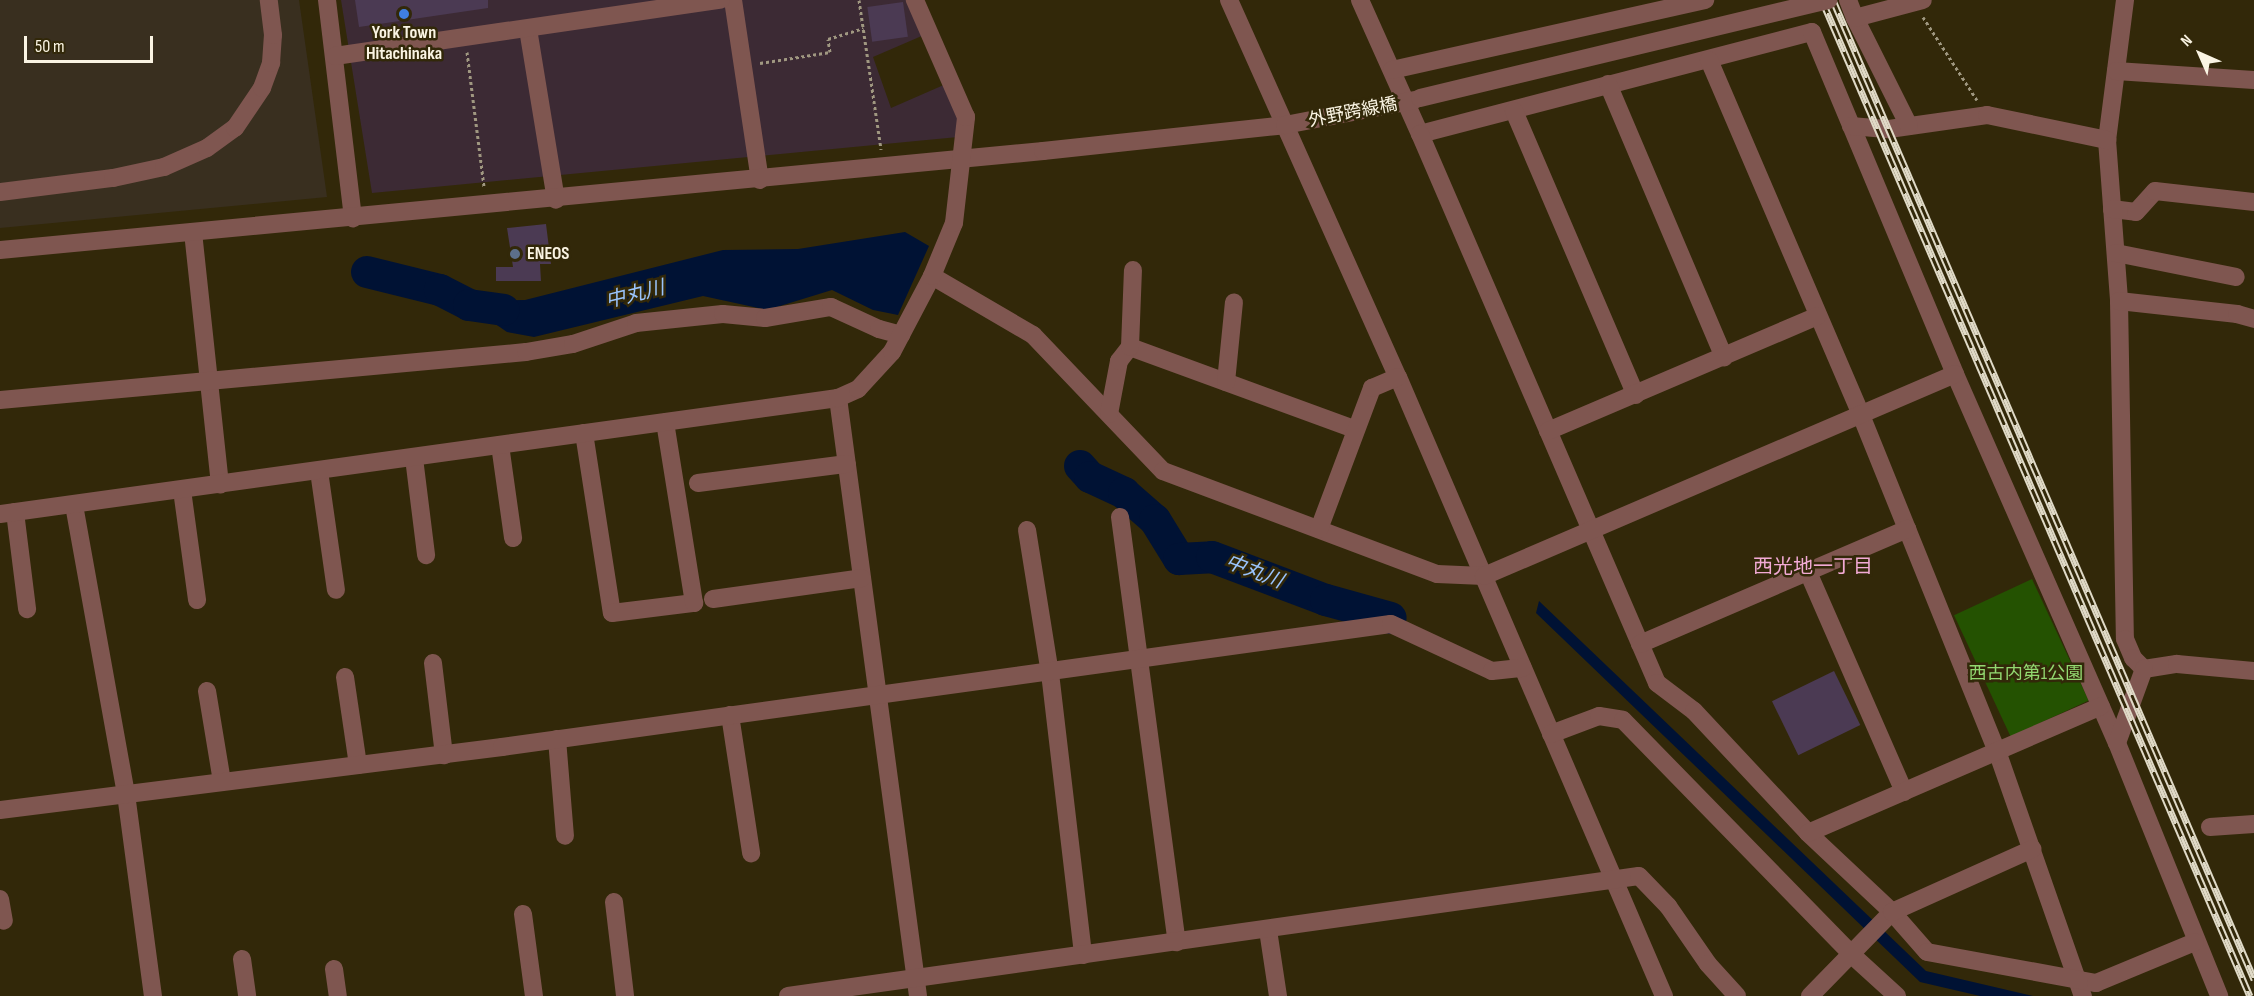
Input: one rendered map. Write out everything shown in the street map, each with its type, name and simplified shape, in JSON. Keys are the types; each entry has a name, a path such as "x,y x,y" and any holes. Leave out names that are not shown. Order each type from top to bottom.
{"street":[{"path":"0,192 112,178 164,167 207,148 234,128 262,88 272,53 269,0"},
{"path":"327,0 353,218"},
{"path":"335,56 465,39 721,0"},
{"path":"733,0 760,180"},
{"path":"27,609 7,513 838,398 858,389 892,352 932,276 954,224 966,117 915,0"},
{"path":"1229,0 1398,377 1664,996"},
{"path":"1392,70 1705,0"},
{"path":"1798,0 1955,374 2117,743 2194,942 2219,996"},
{"name":"外野跨線橋","path":"0,250 556,200 1286,125 1413,101 1828,0"},
{"path":"1848,0 1909,126"},
{"path":"2125,0 2107,140 2119,301 2125,639 2133,658 2144,669"},
{"path":"1363,1 1392,70 1413,101 1420,134 1656,683 1694,711 1808,833 1892,912 1927,952 2081,988 2194,942"},
{"path":"1856,18 1919,1"},
{"path":"528,29 556,200"},
{"path":"1420,134 1812,32"},
{"path":"1709,60 1861,416 1997,751 2081,988"},
{"path":"2116,71 2254,80"},
{"path":"1608,84 1724,357"},
{"path":"1514,111 1636,395"},
{"path":"1851,126 1888,129 1987,115 2107,140"},
{"path":"2112,209 2136,212 2155,191 2254,202"},
{"path":"193,232 220,485"},
{"path":"2116,253 2236,276"},
{"path":"1109,414 1119,361 1130,347 1133,270"},
{"path":"932,276 1033,335 1163,471 1437,574 1484,576 1955,374"},
{"path":"2119,301 2237,314 2254,319"},
{"path":"1226,382 1234,302"},
{"path":"0,400 210,378 526,352 573,344 636,323 723,314 765,318 831,307 879,329 901,335"},
{"path":"1548,431 1818,316"},
{"path":"1130,347 1354,429"},
{"path":"1319,529 1354,429 1372,388 1398,377"},
{"path":"838,398 917,987"},
{"path":"584,434 612,613 694,603 665,422"},
{"path":"500,445 513,538"},
{"path":"414,458 426,555"},
{"path":"698,483 847,464"},
{"path":"319,471 336,590"},
{"path":"182,490 197,600"},
{"path":"74,504 126,794 153,996"},
{"path":"1120,517 1177,942"},
{"path":"1640,644 1907,529"},
{"path":"1027,530 1050,674 1083,955"},
{"path":"1808,572 1904,792"},
{"path":"713,599 862,578"},
{"path":"0,810 557,740 877,693 1139,662 1391,624 1492,671 1523,668"},
{"path":"432,663 444,754"},
{"path":"2144,669 2177,664 2254,671"},
{"path":"2117,743 2144,669"},
{"path":"345,678 358,765"},
{"path":"207,691 222,782"},
{"path":"1808,833 2101,706"},
{"path":"730,715 751,853"},
{"path":"1551,734 1599,716 1623,720 1852,955 1897,996"},
{"path":"557,740 565,836"},
{"path":"2210,827 2254,824"},
{"path":"1810,996 1892,912 2032,849"},
{"path":"788,996 917,987 1083,955 1615,882 1639,876 1668,906 1708,964 1737,996"},
{"path":"0,899 4,921"},
{"path":"614,902 625,996"},
{"path":"523,914 534,996"},
{"path":"1268,930 1278,996"},
{"path":"242,959 247,996"},
{"path":"334,969 338,996"}],"path":[{"path":"859,0 881,149"},
{"path":"1919,1 1987,115"},
{"path":"742,65 830,52 828,39 863,28"},
{"path":"465,39 484,187"}],"shaded area":[{"path":"0,0 299,0 327,197 0,228"},
{"path":"341,0 908,0 924,35 873,57 891,108 946,84 960,115 958,137 372,193"}],"green space":[{"name":"西古内第1公園","path":"2032,579 2089,700 2011,737 1954,615"}],"water":[{"path":"905,232 929,246 898,315 873,310 832,290 767,310 703,296 534,337 507,332 462,301 525,300 723,250 798,249"},
{"path":"1539,601 1926,971 2033,996 1980,996 1920,982 1536,613"}],"building":[{"name":"York Town Hitachinaka","path":"355,0 488,0 488,8 359,27"},
{"path":"903,2 908,37 872,42 867,7"},
{"path":"546,224 551,264 540,264 541,281 496,281 496,267 513,267 507,228"},
{"path":"1834,671 1860,725 1798,755 1772,701"}],"waterway":[{"name":"中丸川","path":"367,272 440,290 469,305 504,310"},
{"name":"中丸川","path":"1080,466 1090,477 1124,493 1155,520 1179,559 1212,557 1326,600 1391,618"}],"railway":[{"path":"1822,0 2250,996"},
{"path":"1833,0 2254,979"}],"place":[{"name":"York Town Hitachinaka","path":"404,14"},
{"name":"ENEOS","path":"515,254"}],"district":[{"name":"西光地一丁目","path":"1813,567"}]}
